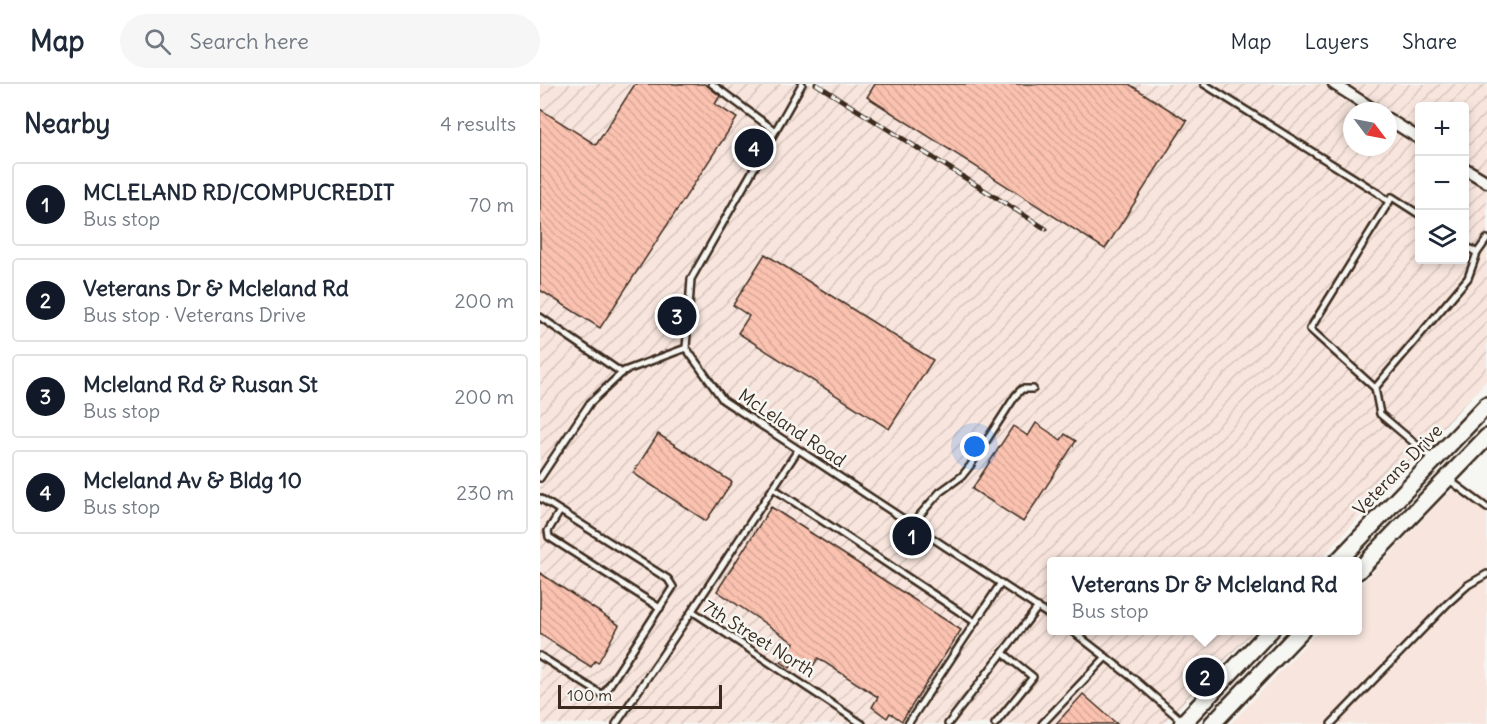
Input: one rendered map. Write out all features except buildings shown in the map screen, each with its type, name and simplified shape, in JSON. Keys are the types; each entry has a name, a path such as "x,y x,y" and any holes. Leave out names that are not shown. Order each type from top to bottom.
{"main road":[{"name":"Veterans Drive","path":"1341,557 1487,405"},
{"path":"1362,568 1487,436"},
{"path":"1184,724 1266,635"},
{"path":"1212,724 1297,635"}],"street":[{"path":"1334,84 1362,102"},
{"path":"1397,125 1415,136"},
{"path":"1469,171 1487,182"}],"lane":[{"path":"712,84 775,131"},
{"path":"540,478 590,404 622,373 686,348 691,279 802,84"},
{"path":"1204,84 1389,202"},
{"path":"1415,212 1392,197 1310,329 1375,388 1380,414 1435,460"},
{"path":"1375,388 1468,278 1477,253 1487,239"},
{"path":"1469,248 1477,253"},
{"path":"540,317 622,373"},
{"name":"McLeland Road","path":"686,348 723,400 1047,614"},
{"path":"912,525 940,492 962,476 970,466 1016,395 1022,389 1033,389"},
{"path":"692,611 798,450"},
{"path":"1447,478 1487,508"},
{"path":"773,488 975,622"},
{"path":"540,498 668,579 673,587 605,692 601,694 540,656"},
{"path":"560,511 548,531 549,537 660,608"},
{"path":"1331,724 1448,604 1468,585 1487,574"},
{"path":"908,724 1000,583"},
{"path":"948,724 1038,608"},
{"name":"7th Street North","path":"616,724 692,611 862,724"},
{"path":"1077,635 1184,724"},
{"path":"995,724 1033,677 1003,653"},
{"path":"1042,724 1106,657"}],"shaded area":[{"path":"540,84 1487,84 1487,380 1323,557 1047,557 1047,635 1250,635 1163,724 540,724"},
{"path":"1460,483 1487,499 1487,724 1230,724 1314,635 1362,635 1362,584 1438,503"}],"railway":[{"path":"816,84 1046,229"}],"place":[{"name":"Mcleland Av & Bldg 10","path":"754,148"},
{"name":"Mcleland Rd & Rusan St","path":"677,316"},
{"name":"MCLELAND RD/COMPUCREDIT","path":"912,536"},
{"name":"Veterans Dr & Mcleland Rd","path":"1205,677"}]}
